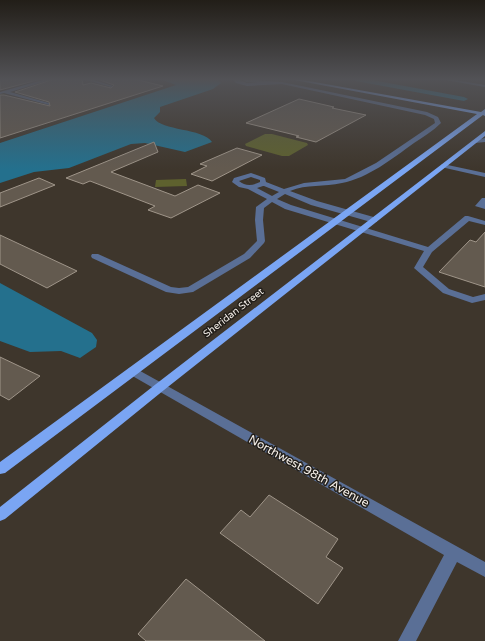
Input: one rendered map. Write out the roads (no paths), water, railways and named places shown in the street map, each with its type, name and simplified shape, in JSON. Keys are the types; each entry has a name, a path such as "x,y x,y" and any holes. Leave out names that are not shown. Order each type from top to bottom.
{"main road":[{"path":"466,109 484,112"},
{"path":"469,109 484,112"},
{"name":"Sheridan Street","path":"0,469 484,112"},
{"name":"Sheridan Street","path":"0,515 160,386 485,133"}],"street":[{"path":"95,256 169,290 179,292 190,290 247,256 261,241 259,220 260,207 298,186 335,183 348,179 383,160 431,129 438,122 436,118 427,114 403,109"},
{"path":"475,141 485,140"},
{"path":"443,166 485,175"},
{"path":"374,220 314,203 263,183 262,179 259,177 251,175 241,176 235,180 238,185 249,187 288,207 429,250"},
{"path":"249,187 263,183"},
{"path":"485,200 479,206 485,207"},
{"path":"485,223 468,218 429,250 418,268 446,291 472,300 485,297"},
{"name":"Northwest 98th Avenue","path":"133,371 485,570"},
{"path":"407,641 454,552"}],"water":[{"path":"103,109 160,109 160,112 154,118 158,122 173,128 200,134 207,137 212,142 185,152 145,143 131,144 69,168 34,172 0,183 0,143"},
{"path":"0,283 92,333 97,340 96,347 80,358 61,351 30,352 0,341"}]}
